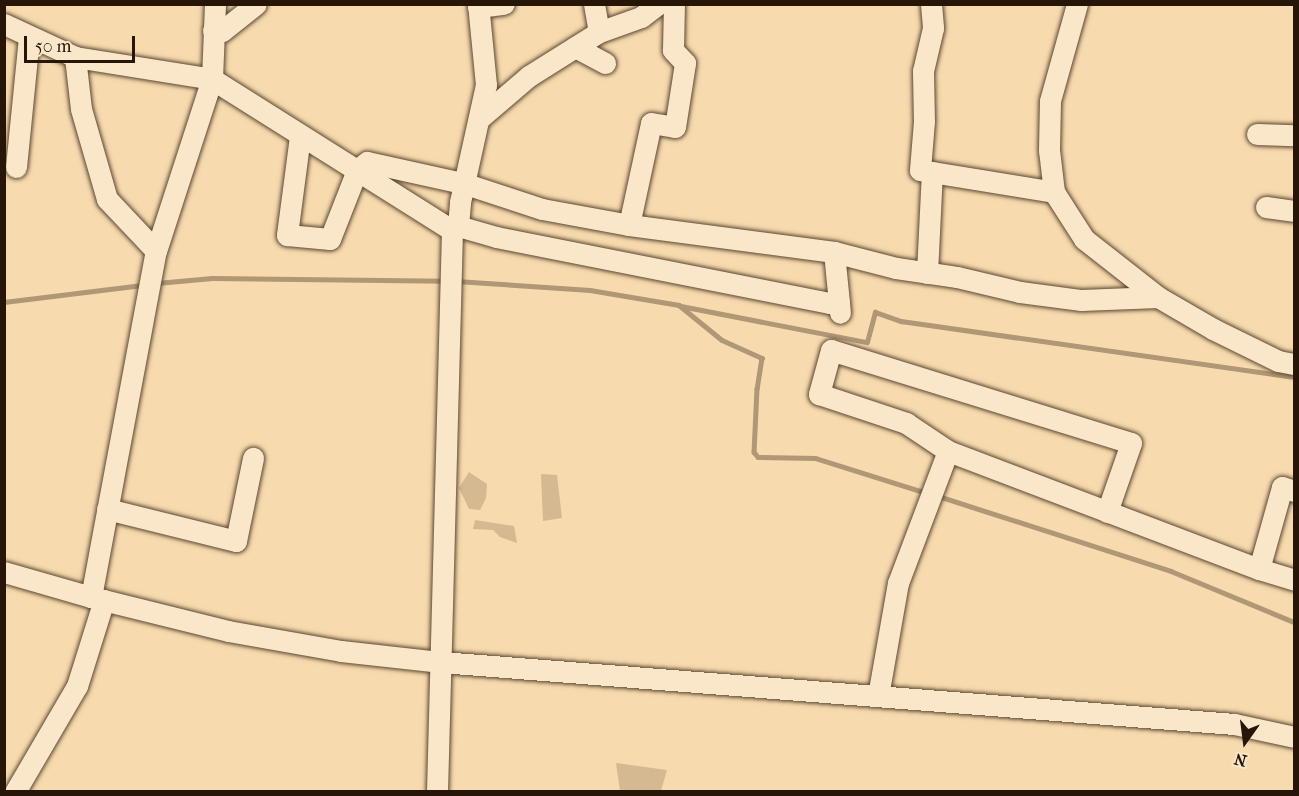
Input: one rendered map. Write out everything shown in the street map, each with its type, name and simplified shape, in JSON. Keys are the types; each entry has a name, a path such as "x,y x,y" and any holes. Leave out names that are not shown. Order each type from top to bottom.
{"street":[{"path":"15,792 77,686 97,599 107,509 156,251 212,80 215,4"},
{"path":"213,30 222,31 256,4"},
{"path":"437,792 451,281 455,228 481,117 486,85 478,6 504,4"},
{"path":"594,4 599,32"},
{"path":"481,117 529,76 599,32 641,17 658,4"},
{"path":"629,225 651,123 675,127 684,63 673,50 674,4"},
{"path":"931,4 933,28 923,71 924,121 920,170 1054,192"},
{"path":"1073,5 1050,101 1049,150 1054,192 1084,239 1158,297 1278,361 1294,364"},
{"path":"4,24 75,57 212,80 300,136 455,228 830,303 840,308 834,252"},
{"path":"16,167 29,37"},
{"path":"575,47 606,63"},
{"path":"75,57 81,109 107,199 156,251"},
{"path":"1257,134 1294,135"},
{"path":"300,136 287,235 330,239 357,170 367,162 466,184 542,209 629,225 834,252 896,268 1020,292 1081,300 1158,297"},
{"path":"927,273 932,172"},
{"path":"1266,207 1294,212"},
{"path":"1107,512 1131,442 831,350 819,394 906,423 948,451 1107,512 1259,569 1294,580"},
{"path":"878,696 898,583 948,451"},
{"path":"107,509 236,541 253,458"},
{"path":"1259,569 1282,487 1294,491"},
{"path":"4,572 97,599 228,631 341,651 441,662 1234,724 1294,737"}],"shaded area":[{"path":"469,472 487,484 486,498 480,510 469,509 459,488"},
{"path":"541,474 557,475 562,518 543,521"},
{"path":"475,520 514,526 517,543 500,537 493,530 473,529"},
{"path":"616,763 667,770 661,791 620,791"}],"waterway":[{"path":"157,283 212,278 445,281"},
{"path":"456,281 590,290 679,305 722,340 762,358 757,389 754,452 758,457 815,458 927,493"},
{"path":"4,302 142,285"},
{"path":"681,306 867,342 875,312 901,321 1294,377"},
{"path":"938,496 1171,571 1294,622"}]}
